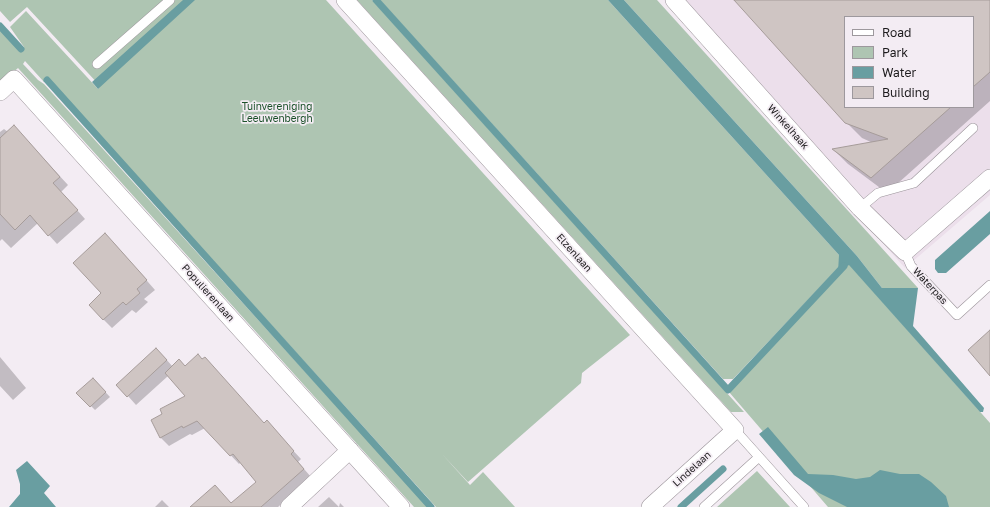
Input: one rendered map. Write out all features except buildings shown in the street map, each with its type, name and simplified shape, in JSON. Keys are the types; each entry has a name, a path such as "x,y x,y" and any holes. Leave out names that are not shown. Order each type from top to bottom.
{"street":[{"name":"Elzenlaan","path":"345,0 735,430"},
{"name":"Winkelhaak","path":"674,0 860,208 904,252"},
{"name":"Populierenlaan","path":"0,92 14,79 401,507"},
{"path":"904,252 990,178"},
{"name":"Lindelaan","path":"650,507 735,430"},
{"path":"289,507 350,450"}],"lane":[{"path":"97,64 170,0"},
{"path":"860,208 878,192 914,183 973,128"},
{"name":"Waterpas","path":"904,252 911,266 957,314 990,285"},
{"name":"Elzenlaan","path":"735,430 804,507"},
{"path":"704,507 759,457"}],"shaded area":[{"path":"664,0 990,0 990,195 905,268"}],"green space":[{"name":"Tuinvereniging Leeuwenbergh","path":"0,0 326,0 630,335 582,373 581,383 468,482 442,454 470,485 483,472 515,507 436,507 48,78 44,82 25,61 23,64 38,80 44,84 428,507 414,507 18,68 0,84 0,29 21,51 24,47 10,27 26,11 98,89 100,86 27,7 10,22 0,11"},
{"path":"357,0 372,0 744,412 731,412"},
{"path":"380,0 608,0 840,256 839,267 733,379 723,379"},
{"path":"624,0 657,0 918,288 882,288 857,256"},
{"path":"849,264 990,423 990,507 828,507 729,392"},
{"path":"757,471 790,507 717,507"}],"water":[{"path":"183,0 195,0 98,89 92,82"},
{"path":"608,0 624,0 857,256 882,288 918,288 913,326 984,408 983,412 980,412 849,265 838,272 839,255"},
{"path":"990,211 990,234 946,273 938,273 935,269 935,260"},
{"path":"768,427 808,474 833,475 856,479 870,477 880,470 900,474 919,474 931,482 946,496 949,507 847,507 819,493 794,475 759,434"},
{"path":"27,461 50,486 44,493 56,507 9,507 20,494 20,484 16,470"}],"waterway":[{"path":"376,0 728,390 844,266"},
{"path":"0,26 21,49"},
{"path":"47,80 431,507"},
{"path":"681,507 723,469"}]}
